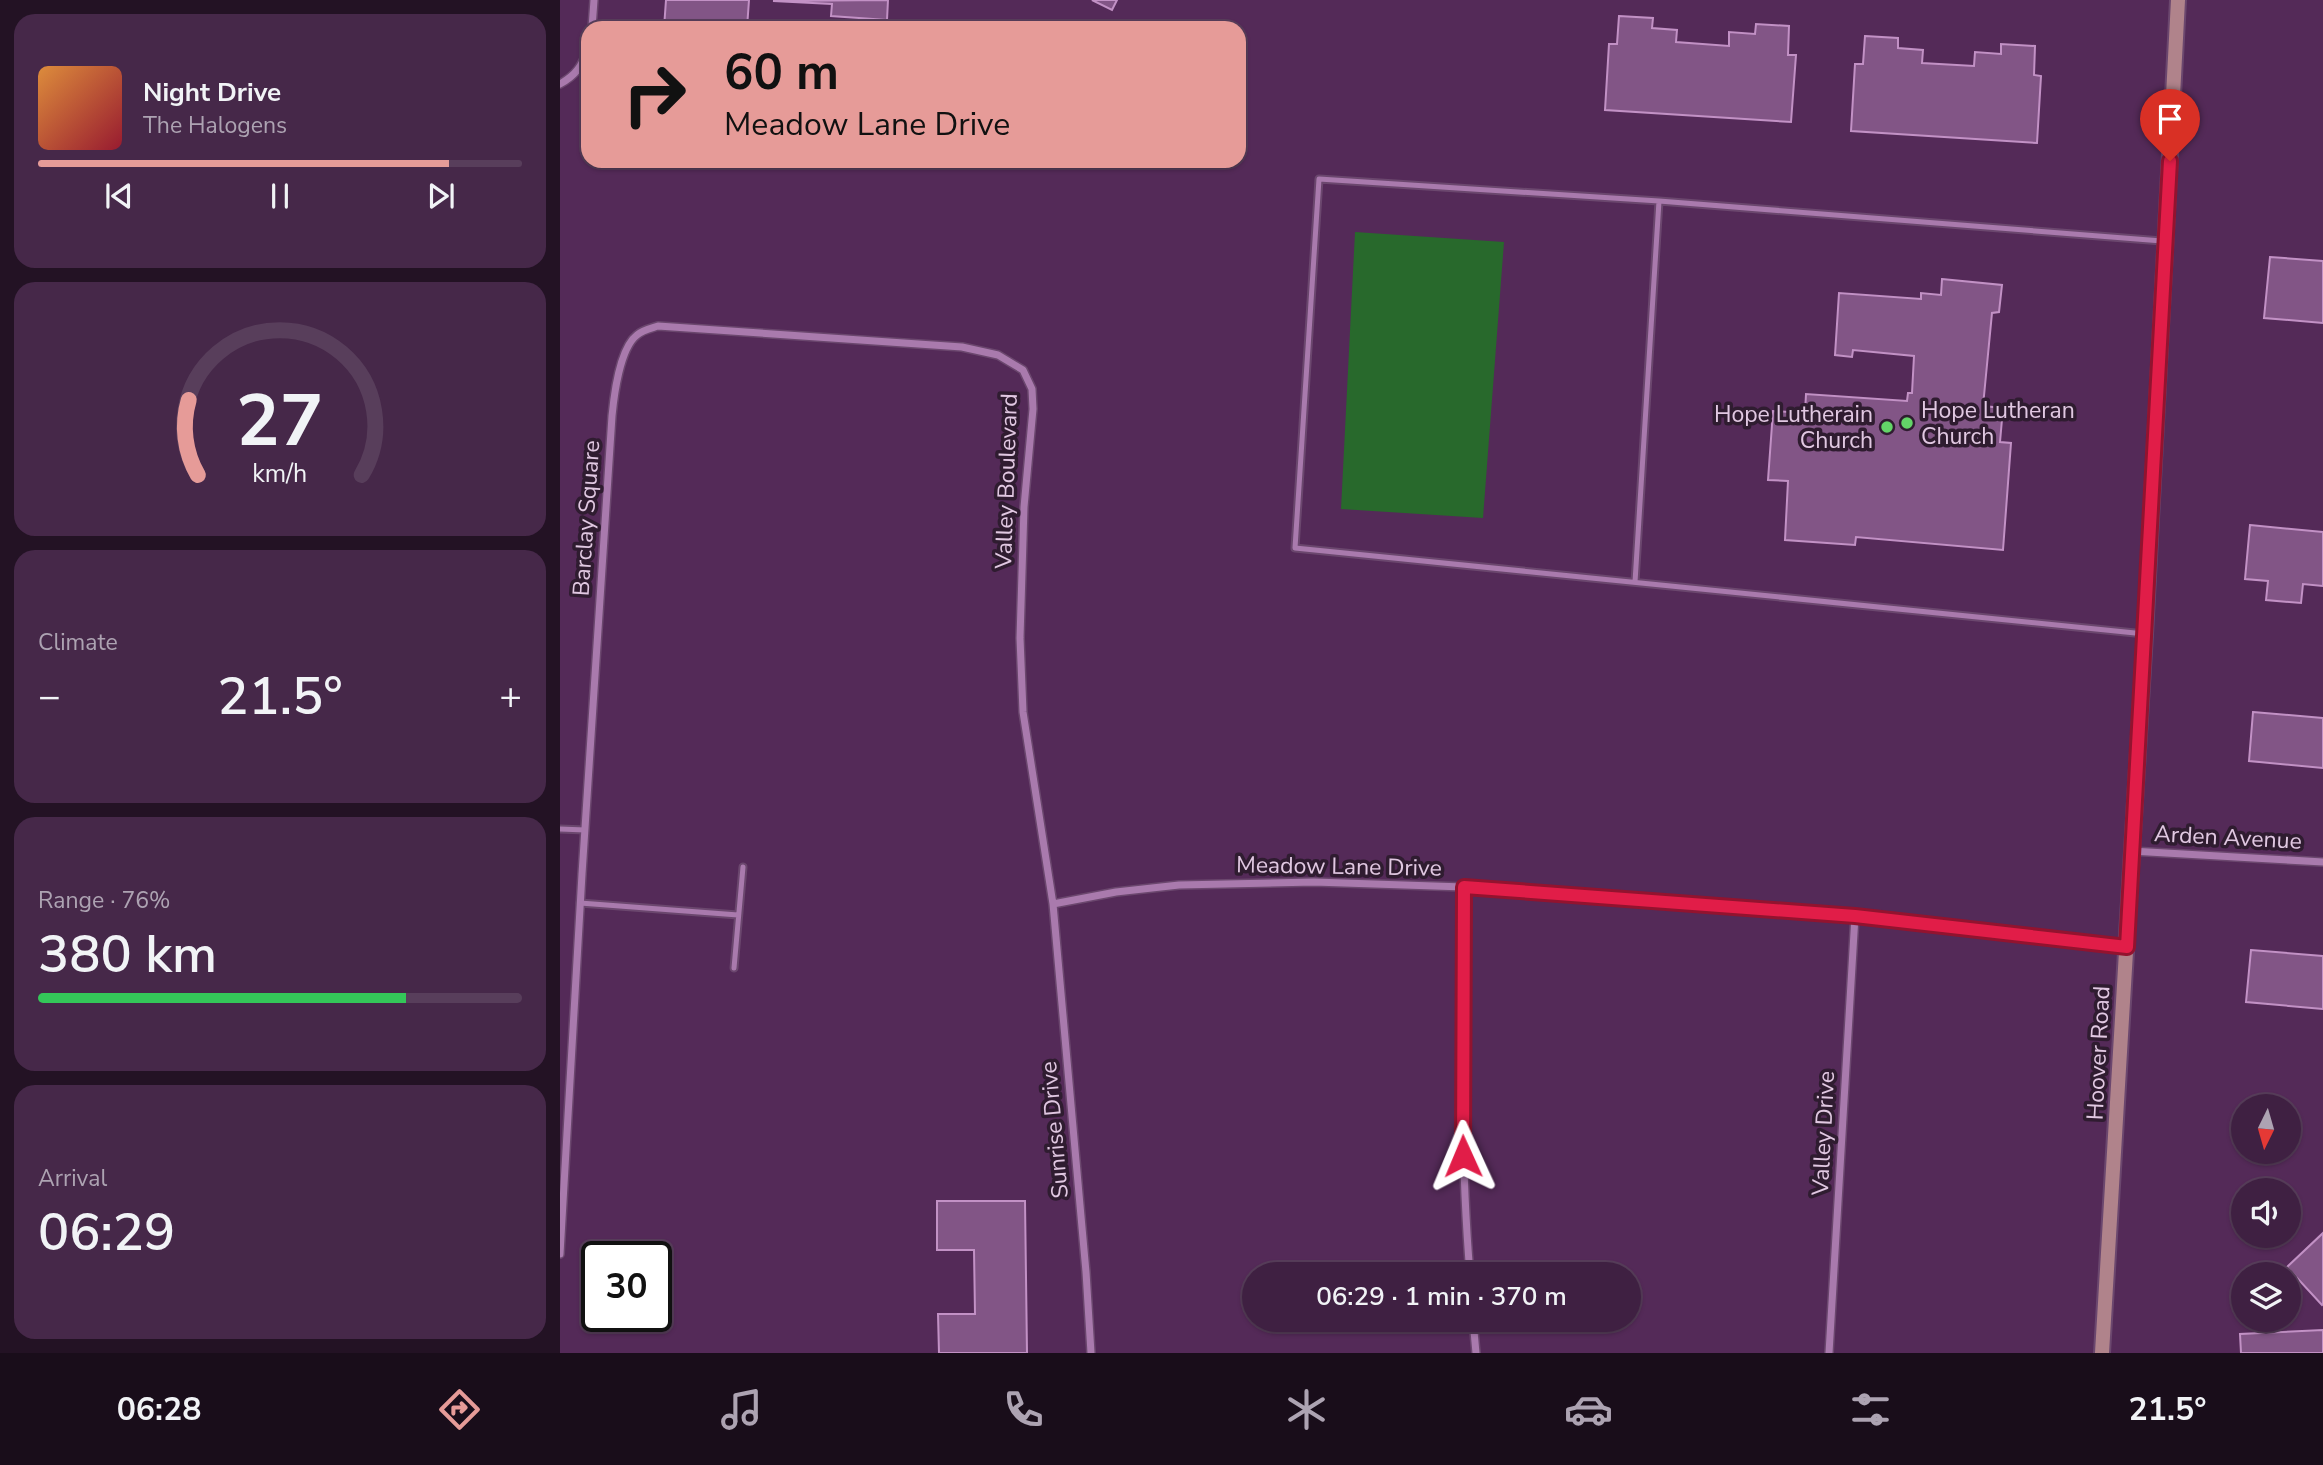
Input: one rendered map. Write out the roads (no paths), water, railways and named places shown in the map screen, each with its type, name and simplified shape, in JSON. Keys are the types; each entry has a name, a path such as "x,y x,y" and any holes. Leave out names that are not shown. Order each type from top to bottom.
{"main road":[{"name":"Hoover Road","path":"2102,1353 2145,634 2178,0"}],"street":[{"path":"592,21 594,0"},
{"path":"560,84 573,77 581,66"},
{"name":"Valley Boulevard","path":"636,335 658,326 962,347 998,355 1023,370 1032,389 1033,409 1024,508 1020,639 1023,712 1053,904"},
{"name":"Barclay Square","path":"560,1254 612,416 616,380 624,356 636,335"},
{"name":"Arden Avenue","path":"2130,851 2323,862"},
{"name":"Meadow Lane Drive","path":"1053,904 1116,892 1179,885 1314,882 1464,887 1855,916 2127,947"},
{"path":"1464,887 1462,1131 1469,1262"},
{"name":"Sunrise Drive","path":"1053,904 1091,1353"},
{"name":"Valley Drive","path":"1829,1353 1855,916"},
{"path":"1474,1332 1476,1353"}],"lane":[{"path":"2145,634 1295,548 1319,179 1659,201 2166,242"},
{"path":"1635,582 1659,201"},
{"path":"560,829 585,830"},
{"path":"734,968 743,867"},
{"path":"580,902 738,915"}],"place":[{"name":"Hope Lutheran Church","path":"1907,423"},
{"name":"Hope Lutherain Church","path":"1887,427"}]}
